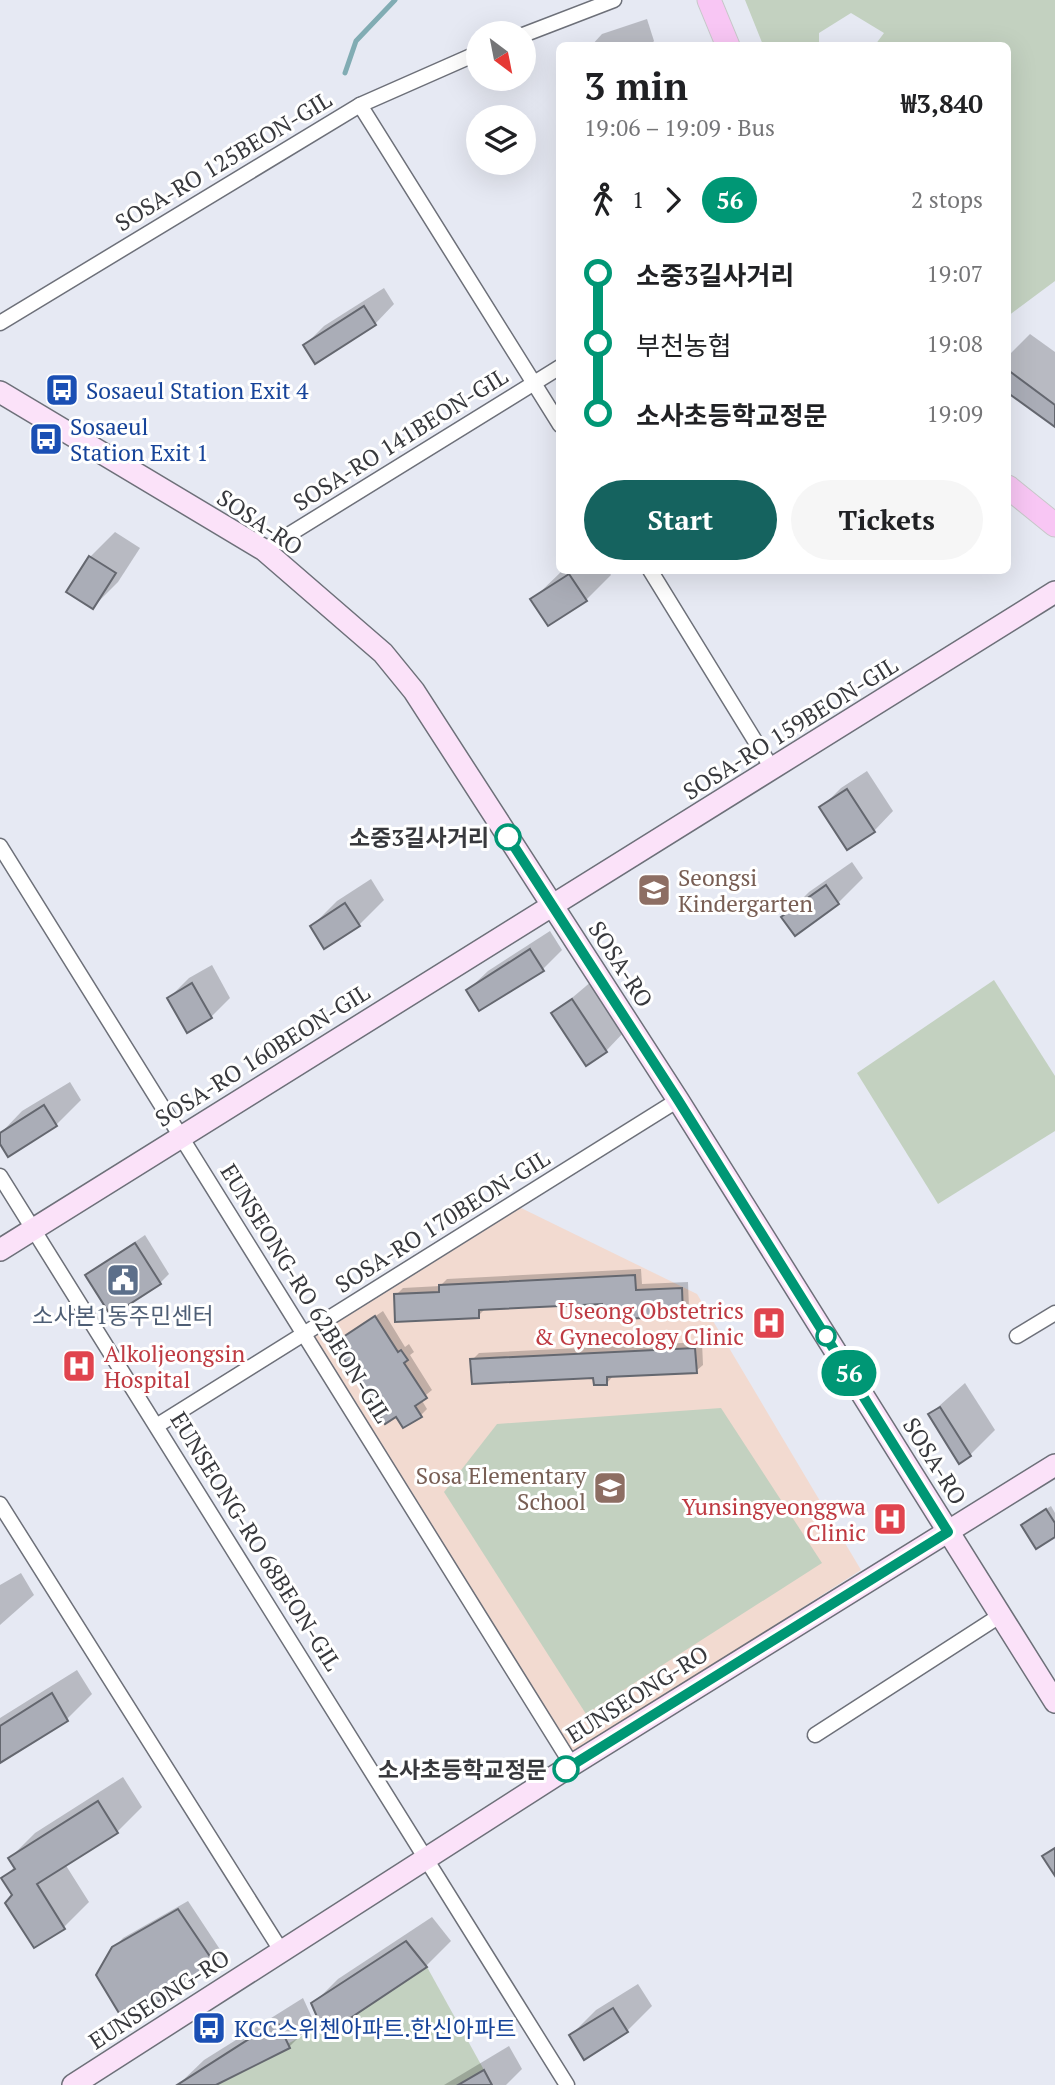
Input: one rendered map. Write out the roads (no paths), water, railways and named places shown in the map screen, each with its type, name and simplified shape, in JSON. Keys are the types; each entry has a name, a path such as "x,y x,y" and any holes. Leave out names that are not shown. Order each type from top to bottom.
{"main road":[{"path":"709,0 726,42"},
{"path":"1011,489 1055,525"}],"street":[{"path":"536,30 614,0"},
{"name":"SOSA-RO 125BEON-GIL","path":"0,323 360,105 466,57"},
{"path":"360,105 556,419"},
{"name":"SOSA-RO 141BEON-GIL","path":"264,550 556,369"},
{"name":"SOSA-RO","path":"0,392 264,550 383,653 414,691 678,1100 1055,1702"},
{"path":"652,574 773,770"},
{"name":"SOSA-RO 159BEON-GIL","path":"553,908 1055,592"},
{"name":"EUNSEONG-RO 62BEON-GIL","path":"0,846 572,1765"},
{"name":"SOSA-RO 160BEON-GIL","path":"0,1250 553,908"},
{"name":"SOSA-RO 170BEON-GIL","path":"158,1425 678,1100"},
{"name":"EUNSEONG-RO 68BEON-GIL","path":"0,1176 158,1425 567,2085"},
{"path":"1017,1336 1055,1313"},
{"name":"EUNSEONG-RO","path":"73,2085 572,1765 1055,1465"},
{"path":"0,1504 282,1952"},
{"path":"815,1735 1001,1615"}],"waterway":[{"path":"345,73 356,41 395,0"}],"place":[{"name":"Sosaeul Station Exit 4","path":"62,390"},
{"name":"Sosaeul Station Exit 1","path":"46,439"},
{"name":"소중3길사거리","path":"508,837"},
{"name":"Seongsi Kindergarten","path":"654,890"},
{"name":"소사본1동주민센터","path":"123,1280"},
{"name":"Useong Obstetrics & Gynecology Clinic","path":"769,1323"},
{"name":"Alkoljeongsin Hospital","path":"79,1366"},
{"name":"Sosa Elementary School","path":"610,1488"},
{"name":"Yunsingyeonggwa Clinic","path":"890,1519"},
{"name":"소사초등학교정문","path":"566,1769"},
{"name":"KCC스위첸아파트.한신아파트","path":"209,2028"}]}
